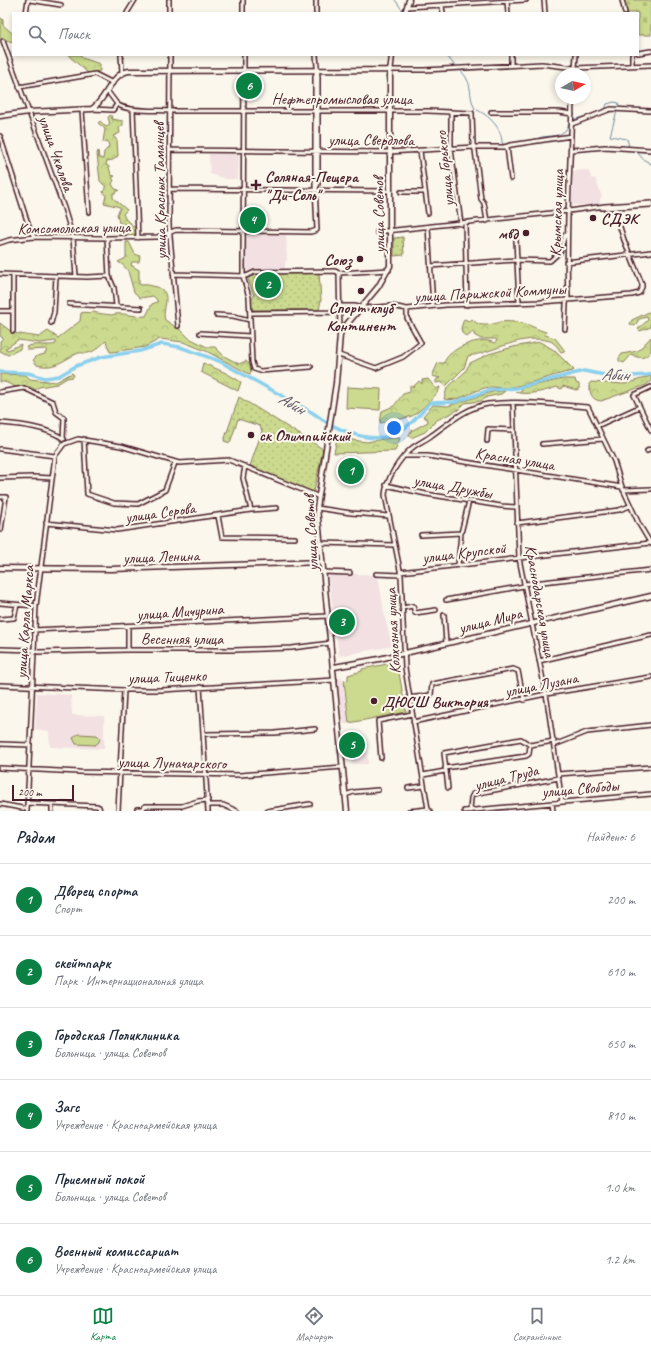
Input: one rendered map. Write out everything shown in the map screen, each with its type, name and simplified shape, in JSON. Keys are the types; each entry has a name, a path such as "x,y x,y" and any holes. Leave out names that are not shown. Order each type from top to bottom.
{"main road":[{"path":"405,12 409,0"},
{"name":"улица Советов","path":"347,811 334,667 330,643 317,508 324,454 331,416 340,336 342,330 378,287 389,270 390,70 392,56"},
{"path":"0,116 29,112 92,109 98,105 108,92 112,83 122,73 129,71 390,70"},
{"name":"улица Ленина","path":"0,568 111,569 322,562"},
{"name":"улица Мира","path":"334,667 404,653 651,596"}],"street":[{"path":"26,12 29,0 61,5"},
{"path":"128,12 135,0"},
{"path":"169,0 169,12"},
{"path":"243,0 243,12"},
{"path":"316,0 316,12"},
{"path":"407,7 526,0"},
{"path":"544,0 545,12"},
{"path":"622,0 625,12"},
{"path":"507,2 508,12"},
{"path":"442,6 443,12"},
{"name":"улица Чкалова","path":"3,41 73,238 76,276"},
{"path":"639,53 651,51"},
{"path":"121,56 122,73"},
{"name":"улица Красных Таманцев","path":"170,56 170,231 178,326"},
{"path":"244,56 243,276 250,297 250,352 254,369 260,371 311,367"},
{"path":"316,56 316,151 318,184 316,189"},
{"path":"511,56 511,65"},
{"path":"573,68 576,56"},
{"path":"632,56 632,65"},
{"path":"390,70 424,70 547,64 573,68 651,65"},
{"path":"19,87 95,74 112,83"},
{"path":"92,109 113,110 117,104 108,92"},
{"name":"Нефтепромысловая улица","path":"117,104 121,107 133,109 170,110 317,110 472,113 474,147"},
{"name":"Крымская улица","path":"565,329 567,299 566,231 569,211 572,104"},
{"path":"133,109 138,238"},
{"path":"571,124 611,109 651,111"},
{"path":"82,110 89,212"},
{"path":"491,112 559,112 572,114"},
{"name":"улица Горького","path":"451,113 451,149 463,223 467,263 467,305"},
{"path":"0,136 29,227 34,237"},
{"name":"улица Свердлова","path":"170,150 420,151 474,147 507,147 571,136"},
{"path":"474,147 481,199 484,203 487,220"},
{"path":"507,147 511,179"},
{"path":"571,150 605,147 651,150"},
{"path":"420,151 428,213"},
{"path":"169,189 316,189 389,191"},
{"name":"Комсомольская улица","path":"0,243 9,240 34,237 157,237 170,231 203,229 243,231 317,230 316,189"},
{"path":"400,192 425,192"},
{"path":"598,208 614,208 651,204"},
{"path":"377,232 598,208 651,204"},
{"path":"614,208 630,255"},
{"path":"428,227 432,306"},
{"path":"430,266 516,260 546,261 554,259 560,252 566,231"},
{"path":"107,238 109,276 114,288 116,305"},
{"path":"516,240 519,304"},
{"path":"566,262 651,252"},
{"name":"улица Парижской Коммуны","path":"339,306 392,306 407,309 432,306 519,304 632,295 641,290 642,284 630,255"},
{"path":"173,274 243,276 255,272 335,271 339,274 389,270"},
{"path":"0,274 109,276"},
{"path":"339,274 340,336"},
{"path":"13,275 13,331"},
{"path":"51,323 54,312 56,276"},
{"path":"69,304 116,305 119,307 141,308"},
{"path":"339,355 376,368 403,357 421,343 416,331 407,318 407,309"},
{"path":"0,311 13,311"},
{"path":"250,313 339,312"},
{"path":"216,315 233,316 250,320"},
{"path":"200,333 250,336"},
{"path":"651,387 634,395 651,430"},
{"path":"0,392 28,389 54,402 56,412 64,418 63,439"},
{"path":"647,389 651,392"},
{"path":"386,485 404,456 412,448 451,421 475,407 488,404 513,403 588,407 614,461 622,488 630,506 650,544"},
{"name":"Краснодарская улица","path":"513,403 514,470 519,558 546,694 562,802"},
{"path":"597,426 639,407"},
{"path":"0,423 21,425 50,432 67,442"},
{"path":"487,441 488,429 513,430"},
{"path":"84,439 87,494 108,501 138,504 148,497 162,492 167,488 175,463"},
{"path":"0,449 55,456 58,450 67,442 84,439 121,446 175,463 184,464 227,460 318,496"},
{"path":"542,444 603,439"},
{"path":"647,451 651,449"},
{"name":"улица Карла Маркса","path":"27,810 34,630 39,569 55,456"},
{"name":"Красная улица","path":"404,456 428,456 622,488 651,489"},
{"path":"245,466 243,478 251,510"},
{"path":"0,478 52,478"},
{"name":"улица Дружбы","path":"386,485 469,501 516,507"},
{"name":"Колхозная улица","path":"386,485 389,516 400,574 404,653 409,698 429,810"},
{"path":"0,497 6,497 1,523 2,530"},
{"path":"458,565 461,533 469,501"},
{"path":"517,523 619,510 630,506"},
{"name":"улица Серова","path":"46,523 117,530 251,510 278,508"},
{"path":"317,508 351,513 389,516"},
{"path":"218,516 222,537 295,538"},
{"path":"422,535 461,533"},
{"path":"320,543 395,545"},
{"name":"улица Крупской","path":"376,574 400,574 458,565 650,544"},
{"path":"446,600 524,585 651,570"},
{"path":"323,572 350,573"},
{"path":"0,603 36,606"},
{"path":"0,619 14,618 17,605"},
{"path":"402,608 413,606 415,613 436,610"},
{"path":"444,614 446,643"},
{"name":"улица Мичурина","path":"34,630 128,626 167,622 328,616"},
{"path":"128,626 128,650"},
{"path":"539,661 651,635"},
{"name":"Весенняя улица","path":"0,649 33,650 38,652 256,650 292,648 330,643"},
{"path":"409,698 431,695 432,684 513,669 518,671 524,700"},
{"name":"улица Лузана","path":"414,722 524,700 546,694 651,677"},
{"name":"улица Тищенко","path":"0,684 124,690 335,680"},
{"path":"200,687 208,811"},
{"path":"118,811 124,690"},
{"path":"381,758 378,721 412,714"},
{"path":"554,745 587,732 651,725"},
{"path":"204,734 275,733 315,729"},
{"path":"448,788 443,754 448,751 521,740 530,745 554,741"},
{"path":"0,744 30,745"},
{"path":"423,775 445,769 526,756 529,754 530,745"},
{"name":"улица Луначарского","path":"0,768 120,773 240,775 343,767"},
{"name":"улица Труда","path":"470,810 471,798 473,794 558,776 651,768"},
{"path":"408,788 424,786"},
{"path":"345,795 354,792 378,790"},
{"name":"улица Свободы","path":"464,811 651,794"},
{"path":"137,809 143,809 146,806 182,806 202,800 208,800"},
{"path":"27,803 97,806 99,807 100,811"},
{"path":"552,803 553,811"},
{"path":"0,804 27,810"},
{"path":"52,804 52,811"},
{"path":"267,811 310,804"},
{"path":"208,805 223,805 237,811"},
{"path":"409,811 429,810"}],"shaded area":[{"path":"209,154 239,154 238,179 226,179 210,174"},
{"path":"588,170 592,179 595,178 602,197 600,198 600,205 572,205 573,171"},
{"path":"246,235 286,235 287,261 285,261 285,271 246,271"},
{"path":"328,573 378,575 385,618 392,646 339,656"},
{"path":"342,678 349,724 343,724 337,679"},
{"path":"37,693 71,695 72,715 104,716 104,749 50,747 49,731 35,729"},
{"path":"367,742 368,764 352,764 351,744"}],"green space":[{"path":"624,0 651,0 651,35 639,35 639,12 627,12"},
{"path":"0,17 3,20 3,25 12,33 12,42 0,39"},
{"path":"69,56 81,56 82,58 100,64 100,71 88,73"},
{"path":"111,115 112,119 123,121 123,125 119,128 120,133 113,136 117,140 118,156 113,160 107,161 106,164 109,167 111,175 115,176 112,178 114,180 112,184 115,189 119,190 113,194 113,198 127,210 123,214 126,220 131,223 131,226 137,227 136,237 127,236 128,229 125,224 119,223 117,214 120,207 104,203 106,196 103,192 106,187 100,181 97,154 98,151 99,158 103,159 104,152 109,147 108,141 103,142 105,129 98,123 100,121 106,127 110,125 108,117"},
{"path":"403,237 404,255 394,256 394,238"},
{"path":"126,242 129,242 135,254 140,256 139,262 132,262 131,265 139,270 139,284 157,287 165,293 165,320 182,331 189,338 207,347 215,347 224,356 239,364 246,361 250,365 251,373 249,374 206,351 183,342 160,339 145,347 112,352 110,352 106,341 91,352 79,353 60,363 50,366 37,365 33,360 37,356 45,354 47,349 28,350 26,347 34,345 53,345 56,344 56,341 40,343 18,340 5,349 8,350 21,344 20,349 8,355 0,351 0,341 3,338 0,336 0,323 13,333 39,337 48,331 58,338 80,321 82,312 146,316 152,304 157,302 157,300 153,296 140,298 134,292 128,271 118,262 126,258"},
{"path":"256,273 319,273 321,300 319,310 251,309 251,301 254,296 247,276"},
{"path":"651,311 651,327 640,331 638,329 648,320 647,317 639,319 635,326 630,324 632,320"},
{"path":"464,319 469,321 472,319 478,324 482,325 500,322 517,322 527,325 546,332 545,335 555,338 565,351 561,352 555,344 550,341 529,339 519,341 468,356 464,368 446,386 441,382 436,383 436,380 440,378 432,376 438,363 444,363 447,358 458,348 473,342 488,341 494,343 497,341 496,339 481,339 474,335 474,331 467,337 462,333 461,328"},
{"path":"651,337 651,351 646,356 639,357 631,355 624,363 619,361 622,354 638,351"},
{"path":"540,342 554,350 574,370 513,387 485,388 456,399 444,399 447,388 465,372 470,363 489,354 513,347"},
{"path":"203,363 226,373 241,382 238,391 201,372"},
{"path":"72,373 74,375 73,377 67,378 57,384 39,387 35,390 30,387 16,387 0,382 0,374 26,375 30,379 56,382"},
{"path":"651,376 651,381 646,385 601,401 593,398 589,384 591,382 625,384"},
{"path":"428,379 436,389 440,387 433,398 412,416 380,423 382,411 394,406 403,394 410,392 410,386 413,387 419,381 422,384 422,380"},
{"path":"563,379 575,379 576,383 579,384 579,389 576,390 563,386 561,389 557,387 531,393 515,392 521,391 522,388"},
{"path":"347,387 381,389 380,410 346,408"},
{"path":"495,391 505,391 501,394 487,397 481,401 465,403 458,410 437,420 425,432 411,438 409,436 411,431 428,422 428,420 423,416 433,405 448,406"},
{"path":"239,397 323,449 314,491 310,492 250,466 262,431 260,426 238,419 230,443 224,441"},
{"path":"337,438 367,442 400,438 395,451 334,453"},
{"path":"397,662 406,712 349,723 344,681 348,680 348,675 362,671 362,669"},
{"path":"78,734 97,735 100,738 99,742 95,745 76,744 73,738"}],"waterway":[{"path":"395,0 403,11"},
{"path":"447,56 456,67"},
{"path":"460,70 468,80 471,98 475,109 490,118 500,132 502,143 505,145"},
{"path":"605,110 607,104 614,102 619,103 618,108"},
{"path":"573,120 602,111"},
{"path":"617,111 610,136 627,139 630,150 636,151 643,159 651,164"},
{"path":"508,144 559,135 566,130 570,122"},
{"name":"Абин","path":"0,372 28,373 45,378 59,376 76,366 101,357 140,351 162,344 180,347 219,361 341,430 352,434 374,438 395,434 405,428 430,403 455,402 490,390 517,388 584,371 615,377 648,375 651,373"}],"place":[{"name":"Военный комиссариат","path":"249,86"},
{"name":"Соляная-Пещера \"Ди-Соль\"","path":"256,185"},
{"name":"СДЭК","path":"593,218"},
{"name":"Загс","path":"253,220"},
{"name":"мвд","path":"526,233"},
{"name":"Союз","path":"360,259"},
{"name":"скейтпарк","path":"268,285"},
{"name":"Спорт клуб Континент","path":"361,291"},
{"name":"ск Олимпийский","path":"251,435"},
{"name":"Дворец спорта","path":"351,471"},
{"name":"Городская Поликлиника","path":"342,622"},
{"name":"ДЮСШ Виктория","path":"374,701"},
{"name":"Приемный покой","path":"352,745"}]}
